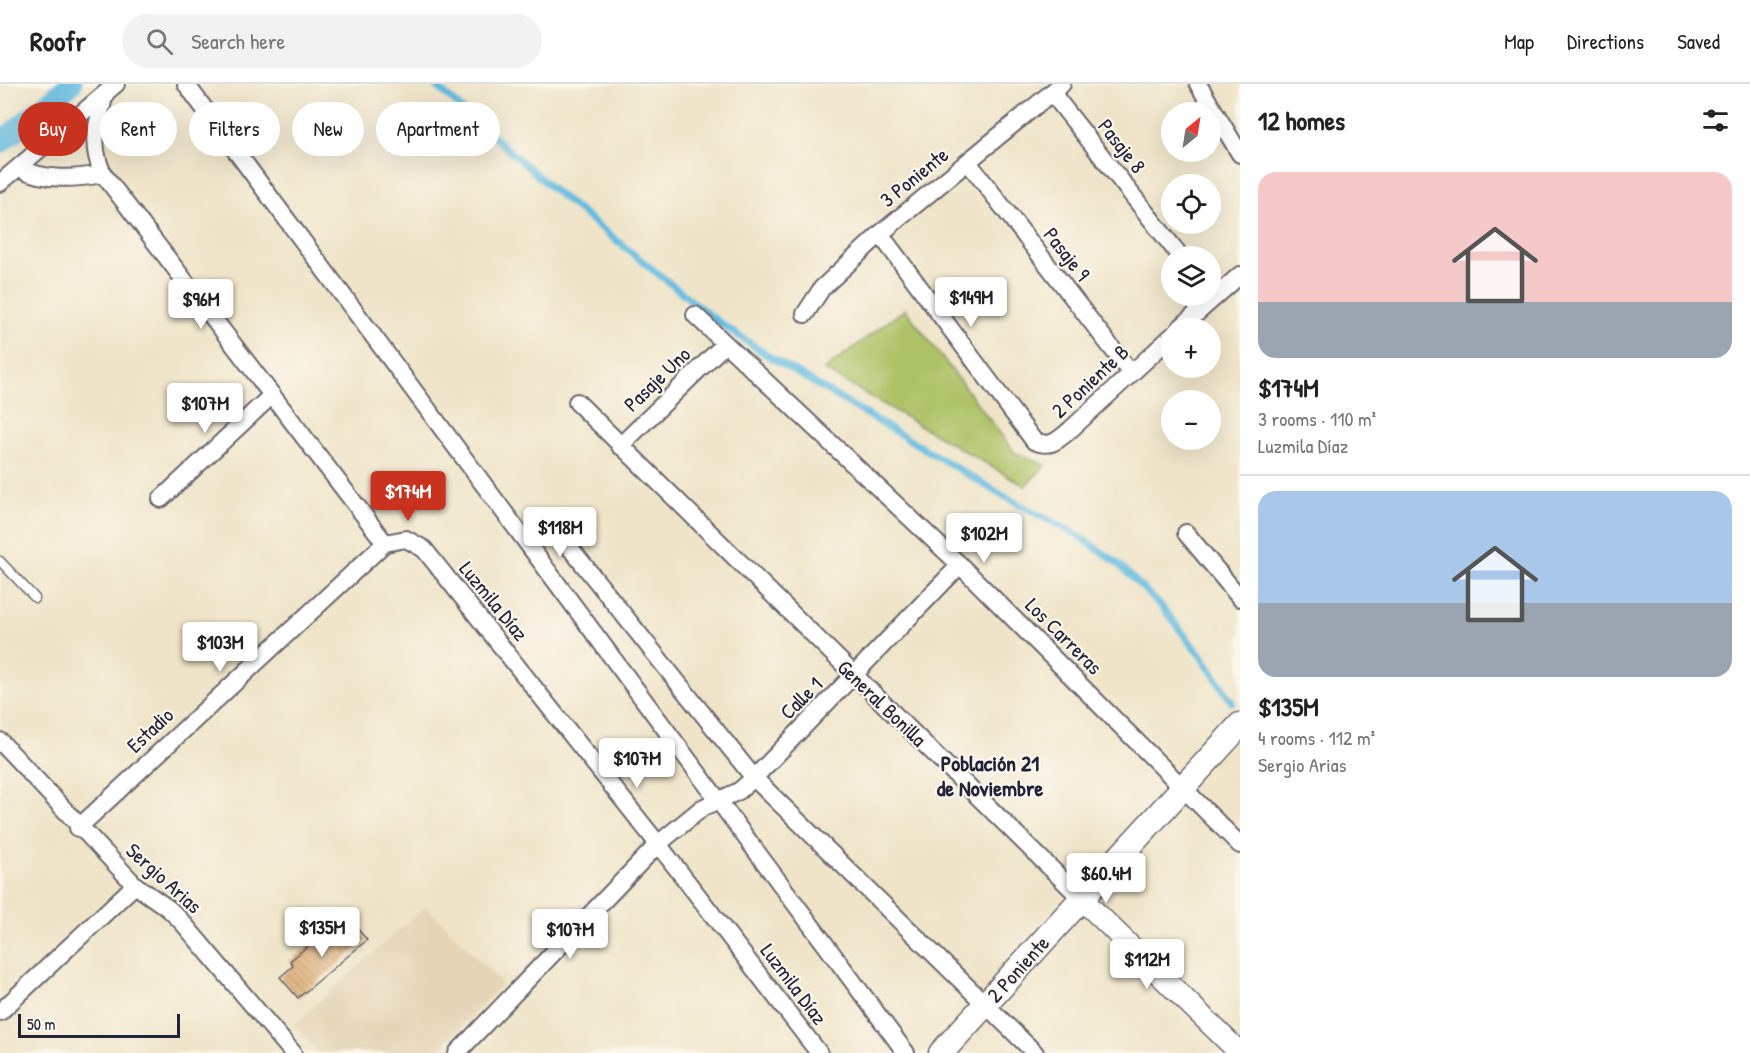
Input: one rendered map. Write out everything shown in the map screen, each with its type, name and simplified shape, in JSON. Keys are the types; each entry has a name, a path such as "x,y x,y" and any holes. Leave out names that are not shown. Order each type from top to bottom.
{"main road":[{"name":"2 Poniente","path":"941,1053 1240,725"}],"street":[{"path":"186,84 906,1053"},
{"path":"1198,84 1240,154"},
{"name":"3 Poniente","path":"805,314 822,288 880,234 1057,88"},
{"name":"Pasaje 8","path":"1057,88 1173,246"},
{"path":"0,183 110,89"},
{"path":"110,89 95,140 95,157 103,174 385,543"},
{"name":"Pasaje 9","path":"968,162 1131,373"},
{"path":"19,168 37,177 78,179 103,174"},
{"name":"2 Poniente B","path":"880,234 1034,441 1046,446 1054,444 1161,346"},
{"path":"1221,289 1240,275"},
{"path":"1190,318 1202,306"},
{"name":"Los Carreras","path":"695,315 960,565 1240,845"},
{"name":"Pasaje Uno","path":"620,446 725,344"},
{"path":"161,499 272,395"},
{"name":"General Bonilla","path":"577,402 1240,1053"},
{"path":"1186,533 1240,598"},
{"name":"Luzmila Díaz","path":"385,543 406,539 424,549 658,844 819,1053"},
{"name":"Estadio","path":"78,828 385,543"},
{"path":"567,544 754,778 1035,1053"},
{"name":"Calle 1","path":"458,1053 658,844 702,808 739,791 754,778 960,565"},
{"name":"Sergio Arias","path":"2,749 135,885 169,909 183,923 293,1053"},
{"path":"0,1012 135,885"}],"lane":[{"path":"0,561 34,598"}],"shaded area":[{"path":"426,906 502,983 436,1053 319,1053 294,1024"}],"green space":[{"path":"905,309 1015,453 1046,465 1025,486 824,370"}],"building":[{"path":"349,919 367,940 298,998 280,977 293,966 290,961 313,942 317,947"}],"waterway":[{"path":"0,143 71,84"},
{"path":"434,84 556,192 717,321 767,355 1007,498 1077,535 1115,561 1161,606 1201,656 1232,702"}],"district":[{"name":"Población 21 de Noviembre","path":"990,776"}]}
